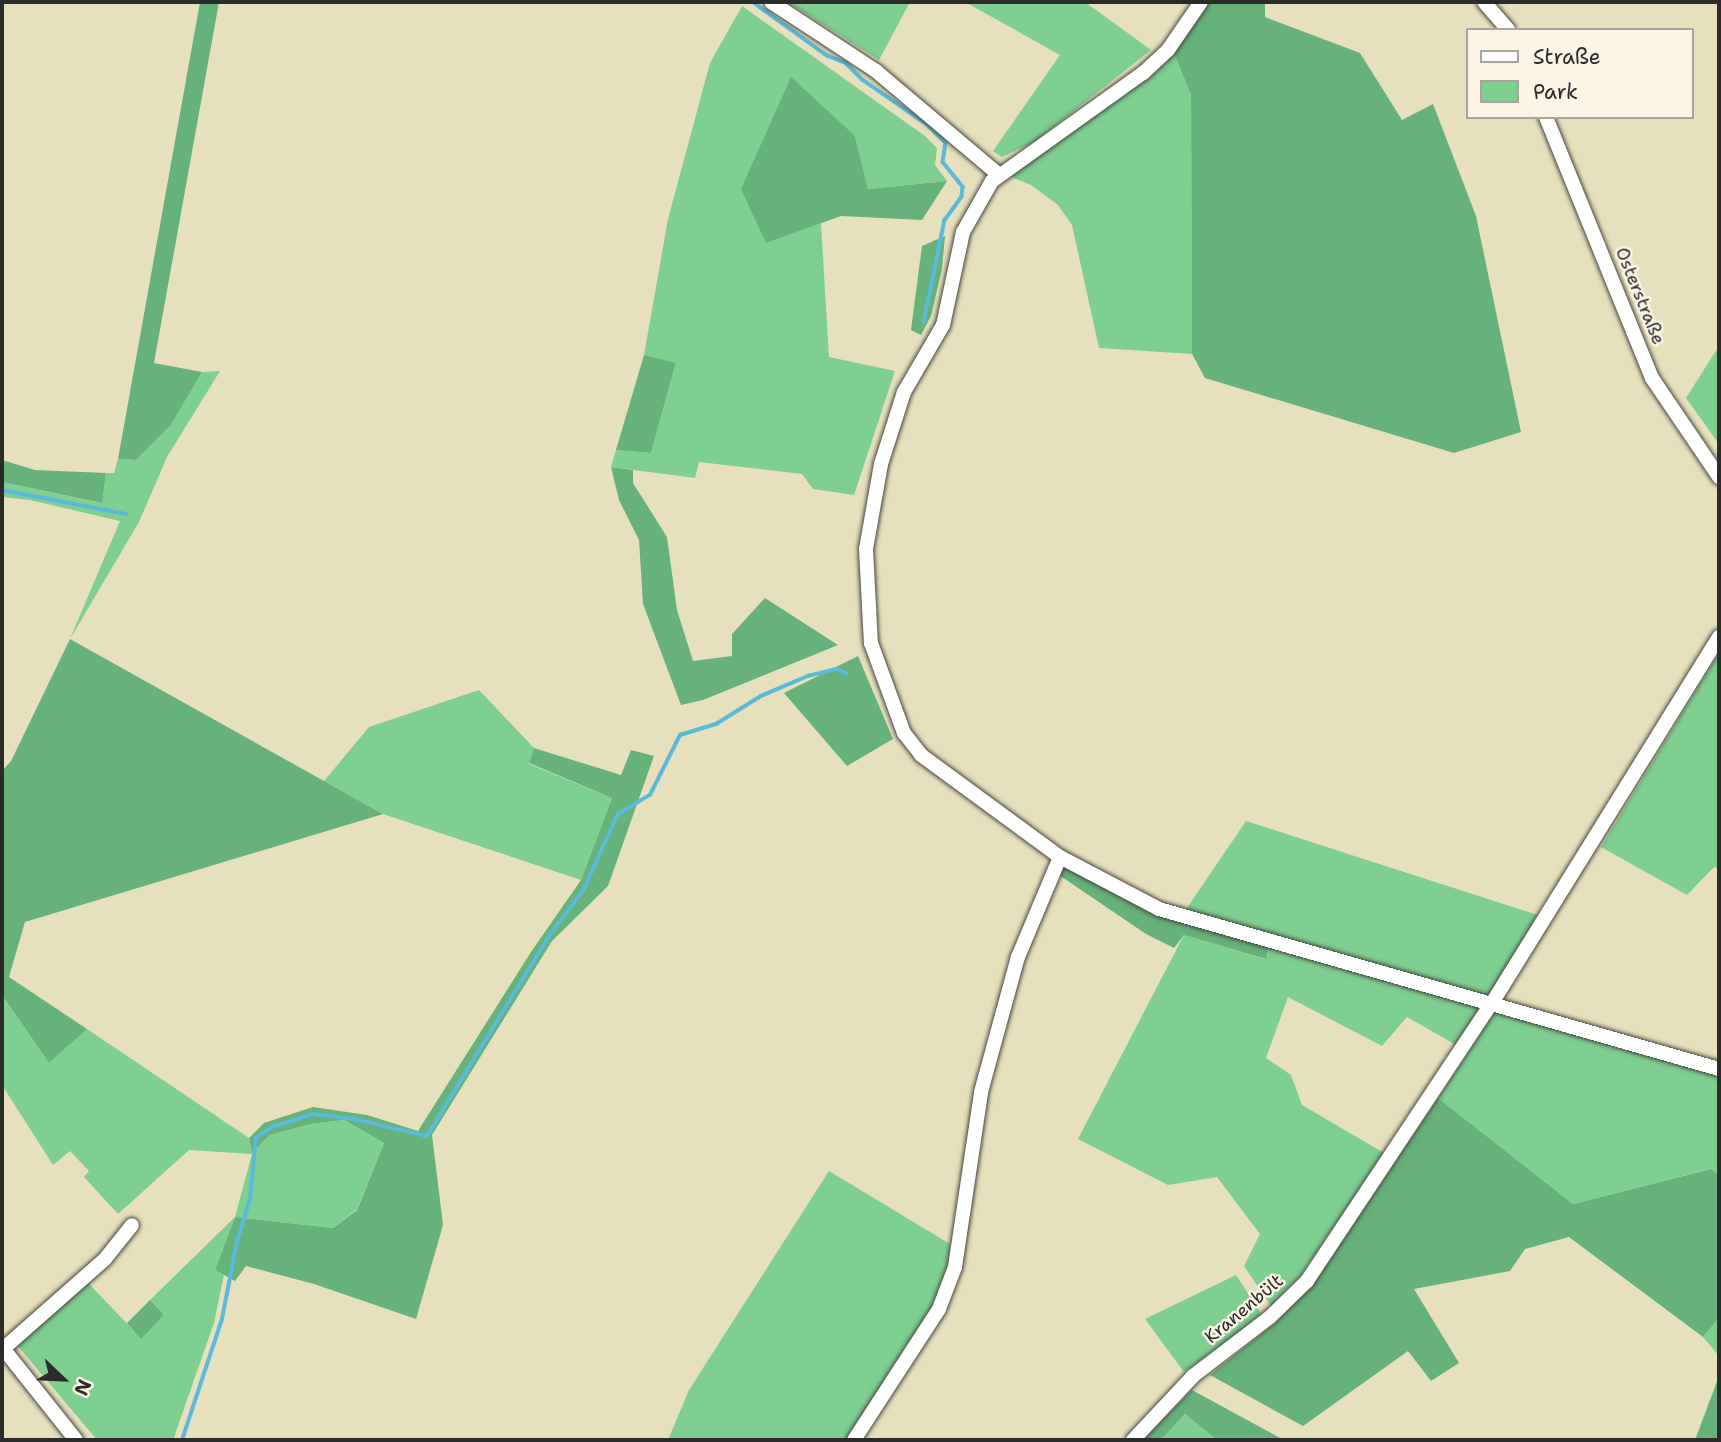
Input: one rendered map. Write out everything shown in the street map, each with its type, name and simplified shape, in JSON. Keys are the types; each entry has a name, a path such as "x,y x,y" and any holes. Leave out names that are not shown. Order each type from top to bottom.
{"street":[{"path":"771,2 876,71 999,175"},
{"path":"1201,2 1168,50 1143,73 999,175 977,204 964,232 943,325 904,392 881,464 866,549 871,643 904,733 921,755 1060,857 1158,909 1719,1069"},
{"path":"1484,2 1506,28"},
{"name":"Osterstraße","path":"1547,119 1652,378 1719,477"},
{"name":"Kranenbült","path":"1133,1440 1193,1376 1270,1317 1307,1281 1492,1003 1719,637"},
{"path":"854,1440 939,1308 955,1268 981,1092 1018,957 1060,857"},
{"path":"76,1440 3,1348 105,1259 132,1225"}],"green space":[{"path":"200,2 219,2 154,363 202,372 171,425 136,460 118,459"},
{"path":"788,2 910,2 879,60"},
{"path":"965,2 1085,2 1151,50 1034,142 1002,157 993,151 1060,55"},
{"path":"1205,2 1265,2 1265,17 1360,53 1402,120 1433,104 1476,216 1521,432 1454,453 1205,378 1192,354 1191,95 1173,51"},
{"path":"742,6 925,136 937,148 935,165 947,181 868,189 855,136 766,243 821,223 829,357 895,371 854,495 813,489 802,474 699,462 695,478 611,467 616,450 651,453 676,364 644,355 668,219 710,63"},
{"path":"1173,51 1191,95 1192,354 1099,348 1072,225 1058,205 1031,185 1006,175"},
{"path":"791,77 855,136 868,189 947,181 922,220 841,216 766,243 741,189"},
{"path":"945,236 942,269 931,316 921,335 911,330 922,246"},
{"path":"1719,346 1719,444 1686,398"},
{"path":"644,355 676,363 651,453 616,450"},
{"path":"220,371 167,457 139,522 70,639 120,521 30,500 2,497 2,482 101,503 106,473 114,473 118,459 136,460 171,425 202,372"},
{"path":"2,460 35,470 106,473 102,503 2,482"},
{"path":"611,467 633,470 633,483 667,537 677,610 693,661 732,656 732,634 765,598 838,645 703,700 681,705 643,604 639,540 619,500"},
{"path":"70,639 383,814 25,922 9,977 87,1029 49,1063 2,995 2,771 11,761"},
{"path":"1719,653 1719,869 1714,867 1687,895 1601,847"},
{"path":"858,656 893,739 847,766 784,693"},
{"path":"479,690 534,748 529,764 612,798 581,880 383,814 324,781 369,727"},
{"path":"534,748 621,775 631,750 654,756 608,886 552,941 432,1135 443,1225 416,1319 314,1284 246,1266 235,1281 215,1270 235,1217 333,1228 357,1210 384,1143 344,1120 311,1124 270,1135 252,1153 249,1138 264,1123 313,1107 367,1115 418,1131 531,952 581,880 612,798 529,763"},
{"path":"1246,821 1538,915 1489,996 1185,911"},
{"path":"1063,865 1268,947 1266,959 1184,935 1174,948 1146,934 1059,875"},
{"path":"1184,935 1265,959 1268,947 1483,1008 1456,1045 1407,1017 1382,1046 1288,997 1266,1058 1291,1075 1302,1105 1384,1153 1301,1275 1271,1306 1244,1266 1260,1234 1217,1177 1168,1185 1078,1139"},
{"path":"2,995 49,1063 87,1029 249,1138 252,1153 270,1135 311,1124 344,1120 384,1143 357,1209 333,1228 235,1217 252,1154 189,1150 118,1214 84,1177 89,1171 70,1151 53,1165 2,1085"},
{"path":"1495,1011 1719,1076 1719,1176 1710,1169 1573,1204 1438,1098"},
{"path":"1438,1098 1573,1204 1711,1169 1719,1176 1719,1318 1703,1337 1569,1237 1525,1249 1510,1271 1414,1289 1459,1363 1431,1381 1408,1351 1303,1426 1210,1375 1273,1325 1311,1287"},
{"path":"829,1171 950,1244 948,1263 934,1305 847,1440 668,1440 689,1390"},
{"path":"235,1217 215,1270 224,1275 214,1323 173,1440 97,1440 17,1345 88,1283 141,1338 164,1315 150,1300"},
{"path":"1236,1275 1262,1315 1184,1372 1145,1319"},
{"path":"150,1300 164,1315 141,1339 127,1323"},
{"path":"1719,1318 1719,1356 1703,1337"},
{"path":"1719,1376 1719,1440 1695,1440"},
{"path":"1192,1390 1284,1440 1217,1440 1185,1414 1161,1440 1143,1440"},
{"path":"1185,1414 1217,1440 1161,1440"}],"waterway":[{"path":"753,2 828,56 846,63 863,80 928,125 946,143 943,162 963,187 962,197 945,220 924,322"},
{"path":"2,490 127,514"},
{"path":"182,1440 222,1319 237,1242 250,1199 256,1138 272,1127 313,1114 355,1119 427,1136 549,936 583,891 618,814 650,795 680,735 716,724 761,696 808,676 837,669 846,673"}]}
